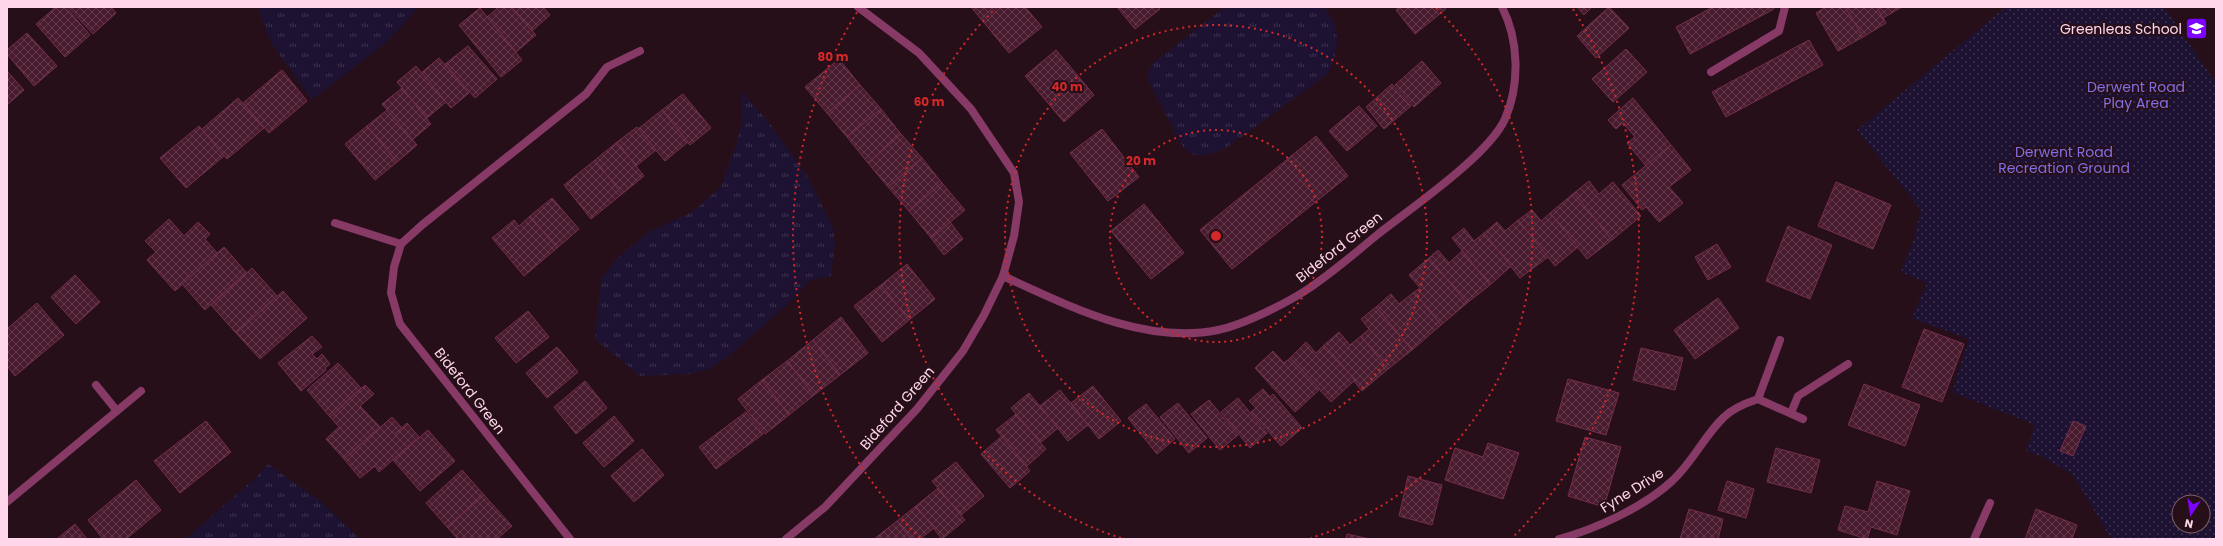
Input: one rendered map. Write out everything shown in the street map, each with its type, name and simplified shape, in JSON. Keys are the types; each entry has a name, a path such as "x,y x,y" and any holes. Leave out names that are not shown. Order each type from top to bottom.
{"street":[{"name":"Bideford Green","path":"786,539 825,507 917,409 963,351 984,315 1003,276 1014,236 1019,202 1014,173 971,109 919,53 858,7"},
{"name":"Bideford Green","path":"1003,276 1059,301 1120,324 1177,334 1219,330 1258,315 1308,290 1459,170 1493,139 1505,119 1514,86 1515,56 1510,23 1502,7"},
{"path":"1710,72 1779,31 1785,7"},
{"path":"335,223 401,244 586,94 607,67 640,51"},
{"name":"Bideford Green","path":"401,244 394,268 391,293 400,324 570,539"},
{"path":"1780,340 1758,399 1802,419"},
{"path":"1791,413 1798,396 1848,364"},
{"path":"96,385 117,411"},
{"path":"7,502 141,391"},
{"name":"Fyne Drive","path":"1559,539 1602,524 1639,504 1672,482 1690,463 1724,416 1741,405 1758,399"},
{"path":"1974,539 1990,503"}],"green space":[{"path":"258,7 419,7 388,41 312,100 271,43"},
{"path":"1225,7 1324,7 1335,23 1337,39 1336,53 1329,73 1226,148 1214,153 1202,155 1192,154 1182,146 1148,80 1149,70 1153,63"},
{"name":"Derwent Road Recreation Ground","path":"2006,7 2164,7 2216,83 2216,539 2111,539 2073,475 2043,457 2026,451 2035,425 1952,392 1969,339 1912,318 1927,283 1901,272 1913,242 1921,210 1857,130"},
{"path":"742,92 767,120 809,179 833,228 835,242 831,276 810,280 786,306 730,355 709,369 690,374 640,376 595,339 601,279 616,259 649,232 692,212 721,187 737,142 742,120"},
{"path":"268,464 323,503 360,539 185,539 257,477"}],"building":[{"path":"56,7 66,7 90,35 65,57 36,24"},
{"path":"68,7 111,7 116,13 93,34"},
{"path":"499,7 511,7 536,35 516,52 487,17"},
{"path":"511,7 543,7 550,15 532,31"},
{"path":"971,7 1025,7 1042,27 1009,53"},
{"path":"1117,7 1159,7 1160,9 1135,29"},
{"path":"1399,7 1444,7 1446,9 1415,34 1396,10"},
{"path":"1577,7 1592,7 1584,15"},
{"path":"1609,7 1629,28 1596,58 1577,36"},
{"path":"1713,7 1773,7 1774,9 1690,54 1676,27"},
{"path":"1826,7 1845,7 1863,37 1838,51 1816,13"},
{"path":"1845,7 1877,7 1886,23 1863,37"},
{"path":"1877,7 1902,7 1883,18"},
{"path":"480,8 522,60 501,77 459,25"},
{"path":"27,33 57,66 34,86 7,54 7,50"},
{"path":"1809,40 1823,65 1726,117 1712,92"},
{"path":"468,46 497,79 475,98 445,64"},
{"path":"1626,49 1647,72 1613,102 1592,79"},
{"path":"1056,50 1094,95 1064,122 1025,76"},
{"path":"439,58 469,93 451,108 421,73"},
{"path":"839,59 860,85 827,113 805,87"},
{"path":"1422,61 1441,83 1414,107 1395,85"},
{"path":"416,66 446,102 427,118 397,82"},
{"path":"282,70 307,101 269,133 243,103"},
{"path":"7,71 24,90 7,105"},
{"path":"1392,84 1411,106 1384,129 1366,107"},
{"path":"860,85 881,109 847,137 827,113"},
{"path":"402,88 431,124 412,140 382,104"},
{"path":"683,94 711,128 690,145 662,110"},
{"path":"238,98 264,128 227,159 201,130"},
{"path":"1633,98 1671,145 1646,166 1627,143 1635,137 1623,123 1616,129 1608,120"},
{"path":"1359,106 1377,126 1347,151 1329,131"},
{"path":"881,109 901,134 868,163 847,137"},
{"path":"387,110 417,145 397,162 367,126"},
{"path":"662,110 688,142 665,161 638,129"},
{"path":"199,126 224,156 186,188 160,158"},
{"path":"367,126 397,162 375,180 345,144"},
{"path":"637,127 656,150 636,166 617,142"},
{"path":"1102,129 1139,177 1108,201 1070,153"},
{"path":"901,134 922,158 888,187 868,163"},
{"path":"1316,136 1348,176 1232,269 1200,230"},
{"path":"617,142 644,176 622,194 595,160"},
{"path":"1671,145 1691,170 1669,187 1683,203 1659,222 1646,207 1642,210 1622,185"},
{"path":"922,158 942,183 909,211 888,187"},
{"path":"595,160 622,194 591,219 564,185"},
{"path":"1589,181 1599,194 1613,182 1641,216 1612,240 1574,193"},
{"path":"1836,182 1891,205 1873,249 1818,226"},
{"path":"942,183 965,210 931,238 909,211"},
{"path":"1574,193 1612,240 1587,259 1550,213"},
{"path":"552,198 579,229 557,248 530,216"},
{"path":"1144,204 1184,253 1151,279 1111,231"},
{"path":"1532,210 1541,221 1550,213 1578,247 1555,266 1518,220"},
{"path":"530,216 557,248 524,276 492,238 514,220 519,226"},
{"path":"169,219 184,236 198,222 210,234 205,239 217,253 175,291 147,260 156,252 145,241"},
{"path":"1518,220 1548,257 1520,278 1484,233 1497,222 1505,231"},
{"path":"950,222 963,239 944,255 931,238"},
{"path":"1788,226 1832,245 1810,299 1766,281"},
{"path":"1464,228 1474,241 1484,233 1511,266 1490,285 1452,238"},
{"path":"1717,244 1731,267 1708,280 1695,257"},
{"path":"224,247 246,272 205,310 182,284"},
{"path":"1438,250 1449,263 1462,251 1490,285 1467,303 1429,258"},
{"path":"1429,258 1467,303 1441,325 1414,292 1420,288 1409,275"},
{"path":"907,264 935,299 909,320 881,285"},
{"path":"252,268 277,296 236,333 211,305"},
{"path":"75,275 100,302 76,324 51,297"},
{"path":"881,285 909,320 882,342 854,306"},
{"path":"283,291 307,318 260,359 236,333"},
{"path":"1414,292 1441,325 1412,350 1376,307 1391,294 1399,304"},
{"path":"1718,298 1739,328 1695,359 1674,330"},
{"path":"37,303 64,335 15,376 7,366 7,329"},
{"path":"1376,307 1412,350 1388,369 1361,336 1369,329 1361,319"},
{"path":"528,311 549,337 516,363 495,338"},
{"path":"841,317 868,353 840,375 813,340"},
{"path":"1924,329 1964,344 1942,402 1902,387"},
{"path":"1339,332 1350,345 1361,336 1388,369 1362,391 1324,345"},
{"path":"312,336 322,347 312,354 317,359 322,354 330,364 325,368 326,370 301,391 278,363"},
{"path":"813,340 840,375 814,395 787,361"},
{"path":"1306,342 1316,353 1324,345 1355,380 1331,402 1290,358"},
{"path":"557,347 578,372 547,398 526,373"},
{"path":"1641,348 1683,358 1675,390 1633,380"},
{"path":"1273,351 1284,363 1290,358 1320,389 1295,412 1255,368"},
{"path":"787,361 814,395 789,415 762,380"},
{"path":"338,363 361,388 330,417 307,390"},
{"path":"1568,379 1619,393 1606,435 1556,421"},
{"path":"762,380 789,415 765,434 738,399"},
{"path":"585,381 607,408 576,434 554,407"},
{"path":"1864,384 1920,405 1905,446 1848,425"},
{"path":"365,385 374,394 360,406 380,427 344,459 326,439 339,427 330,417"},
{"path":"1093,386 1121,421 1099,439 1071,403"},
{"path":"1263,389 1270,397 1273,394 1302,428 1281,446 1251,412 1256,408 1249,401"},
{"path":"1060,390 1088,425 1068,441 1040,406"},
{"path":"1029,393 1058,428 1040,443 1011,408"},
{"path":"1238,398 1267,433 1250,448 1221,412"},
{"path":"1209,400 1238,435 1220,450 1191,414"},
{"path":"1178,403 1207,438 1189,453 1160,417"},
{"path":"1146,404 1175,439 1157,454 1128,418"},
{"path":"746,412 763,434 716,469 699,447"},
{"path":"1016,414 1046,449 1027,466 996,430"},
{"path":"614,416 634,441 604,467 583,443"},
{"path":"392,417 402,428 407,423 419,437 379,472 375,466 360,478 344,459"},
{"path":"206,421 231,452 180,493 154,461"},
{"path":"2073,421 2086,426 2073,456 2060,451"},
{"path":"428,430 455,461 420,491 393,460"},
{"path":"1002,436 1030,471 1010,488 981,454"},
{"path":"1585,437 1621,447 1604,507 1568,496"},
{"path":"1488,443 1519,453 1503,499 1445,480 1455,448 1483,457"},
{"path":"1776,448 1820,460 1811,493 1767,482"},
{"path":"642,449 664,475 634,502 611,476"},
{"path":"956,462 984,496 961,515 932,481"},
{"path":"462,470 484,495 447,527 426,503"},
{"path":"1408,476 1442,485 1432,525 1399,516"},
{"path":"136,480 161,510 126,539 103,539 88,520"},
{"path":"1727,481 1754,489 1746,518 1718,510"},
{"path":"1877,481 1910,491 1897,535 1871,527 1867,539 1838,530 1845,506 1868,512"},
{"path":"938,488 965,520 942,539 916,506"},
{"path":"484,495 512,526 497,539 458,539 447,527"},
{"path":"916,506 934,528 920,539 911,539 897,521"},
{"path":"1689,509 1723,519 1718,539 1680,539"},
{"path":"2036,509 2077,525 2072,539 2025,539"},
{"path":"897,521 911,539 874,539"},
{"path":"75,524 87,539 57,539"},
{"path":"1347,534 1370,539 1346,539"}],"place":[{"name":"Greenleas School","path":"2197,29"}],"park label":[{"name":"Derwent Road Play Area","path":"2136,96"}]}
